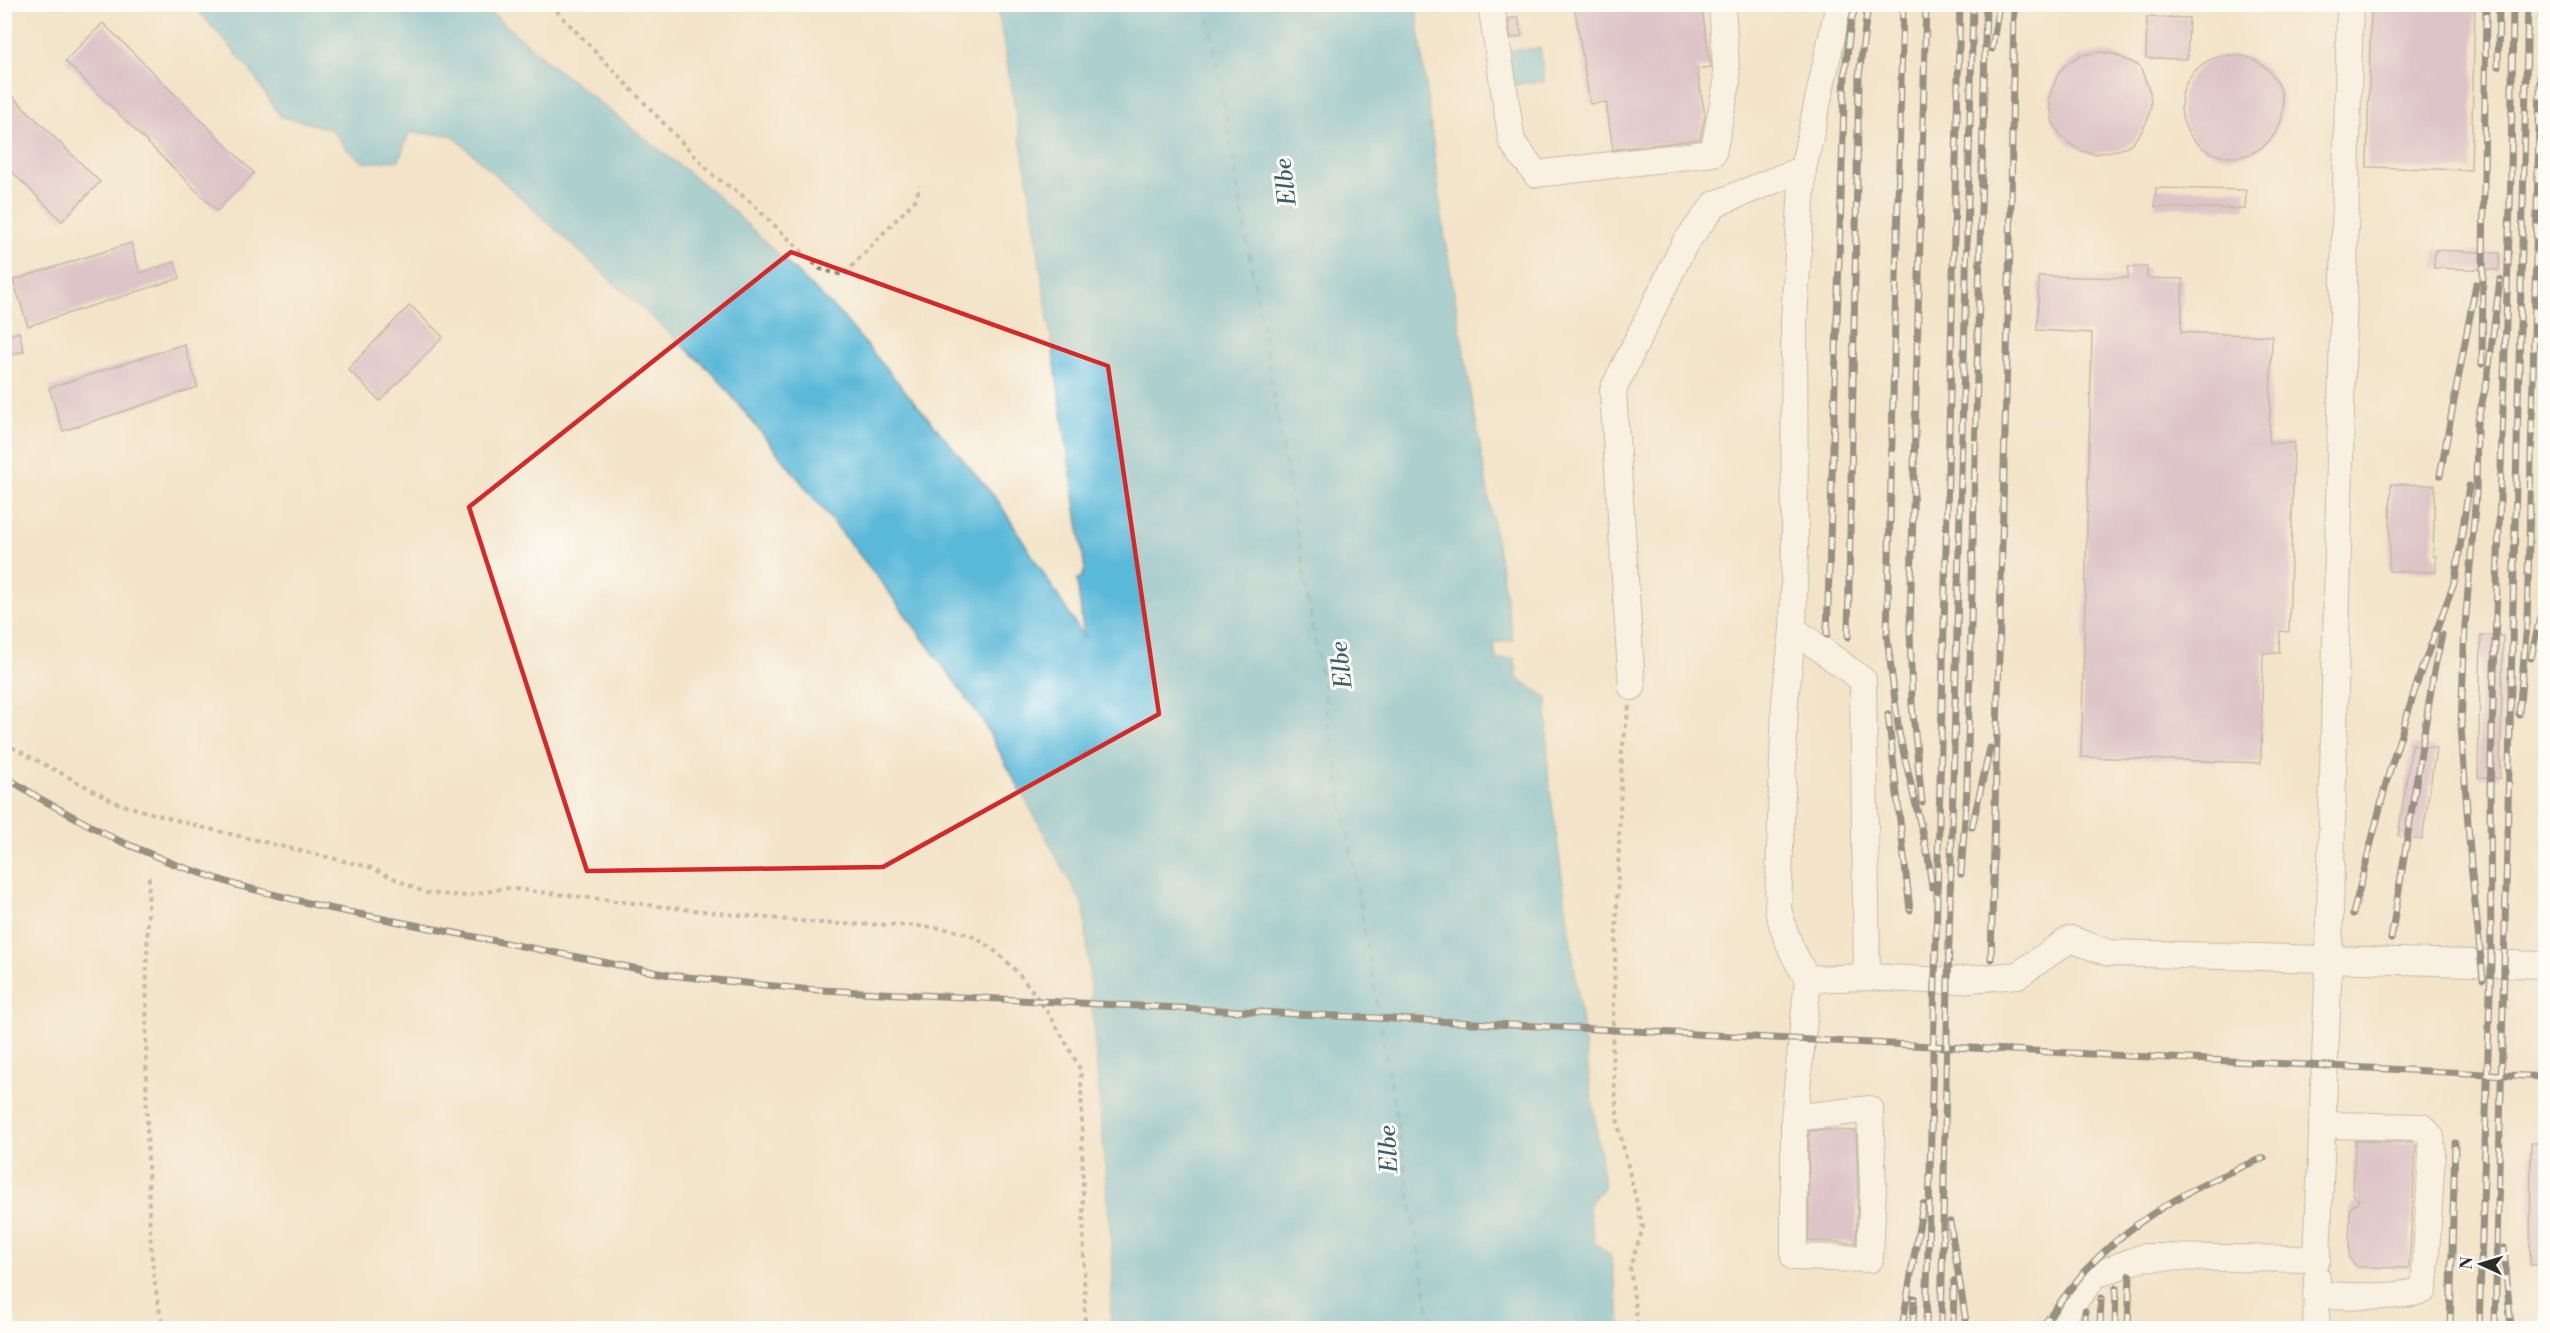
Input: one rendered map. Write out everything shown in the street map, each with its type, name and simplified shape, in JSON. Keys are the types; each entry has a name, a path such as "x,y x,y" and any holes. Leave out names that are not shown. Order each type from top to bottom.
{"lane":[{"path":"1491,4 1512,142 1536,174 1713,153 1727,83 1722,4"},
{"path":"1794,1118 1870,1109 1873,1187 1870,1259 1794,1257 1794,1118 1808,979 1793,955 1778,909 1785,701 1793,629 1794,320 1803,169 1839,4"},
{"path":"2316,1329 2329,959 2350,4"},
{"path":"1632,687 1613,390 1685,243 1715,204 1803,169"},
{"path":"1793,629 1863,681 1867,977"},
{"path":"1808,979 1867,977 1948,981 2018,975 2070,939 2109,953 2546,965"},
{"path":"2316,1295 2387,1296 2424,1290 2432,1153 2431,1137 2423,1127 2322,1125"},
{"path":"2061,1329 2068,1309 2095,1275 2144,1257 2317,1259"}],"path":[{"path":"550,4 714,176 746,198 820,269 842,274 852,266 917,198 919,185"},
{"path":"1632,687 1622,752 1612,1054 1618,1125 1643,1228 1629,1267 1638,1329"},
{"path":"4,743 119,804 201,827 369,867 426,893 467,896 506,888 824,924 939,928 978,939 1016,969 1062,1034 1081,1071 1085,1329"},
{"path":"149,877 145,1076 148,1186 159,1310 164,1329"}],"highlighted area":[{"path":"791,252 1108,366 1159,714 883,867 587,871 469,507"}],"water":[{"name":"Elbe","path":"193,5 482,5 548,62 713,192 840,314 998,501 1084,638 1077,579 1081,578 1085,570 1029,188 997,5 1416,5 1445,240 1513,640 1494,643 1496,660 1515,658 1517,678 1547,698 1548,774 1604,1186 1588,1205 1595,1243 1610,1255 1622,1328 1110,1328 1113,1267 1084,907 981,718 883,584 715,375 452,135 409,133 399,160 365,163 348,150 331,129 280,116 248,67"},
{"path":"1540,48 1544,81 1511,85 1507,51"}],"building":[{"path":"1574,4 1701,4 1711,67 1697,69 1705,115 1700,139 1613,150 1606,102 1590,104"},
{"path":"2371,4 2475,4 2471,170 2367,167"},
{"path":"1518,17 1522,36 1511,38 1508,19"},
{"path":"2147,17 2189,18 2187,59 2146,58"},
{"path":"103,23 254,173 217,211 65,61"},
{"path":"2101,52 2114,54 2140,66 2150,92 2151,106 2142,131 2133,142 2122,149 2095,154 2082,151 2060,135 2053,123 2049,97 2059,72 2069,62 2081,55"},
{"path":"2232,55 2252,59 2268,70 2279,86 2283,106 2279,126 2268,142 2252,153 2232,157 2212,153 2196,142 2185,126 2181,106 2185,86 2196,70 2212,59"},
{"path":"4,88 100,182 62,221 4,164"},
{"path":"2156,188 2246,190 2245,209 2155,207"},
{"path":"131,243 140,273 175,262 180,278 28,326 13,280"},
{"path":"2435,250 2500,253 2499,270 2434,268"},
{"path":"2128,267 2147,267 2147,278 2183,279 2181,332 2272,336 2269,443 2294,443 2289,632 2280,631 2279,653 2263,653 2261,763 2081,757 2092,333 2037,330 2039,276 2128,278"},
{"path":"410,305 443,337 380,401 348,369"},
{"path":"19,332 24,351 4,357 4,337"},
{"path":"184,344 198,387 63,431 49,388"},
{"path":"2391,484 2435,485 2433,556 2436,556 2436,572 2389,571"},
{"path":"2481,635 2503,636 2500,778 2478,777"},
{"path":"2412,744 2436,748 2422,840 2398,836"},
{"path":"1809,1131 1856,1131 1858,1187 1856,1243 1809,1241"},
{"path":"2355,1141 2413,1142 2416,1146 2409,1268 2357,1267 2349,1258 2350,1209 2359,1200 2353,1194"},
{"path":"2531,1143 2546,1143 2546,1265 2530,1265"}],"ferry route":[{"path":"1207,4 1432,1328"}],"railway":[{"path":"1827,635 1845,72 1851,22 1856,4"},
{"path":"1848,637 1859,76 1868,4"},
{"path":"1903,4 1887,636 1899,733 1928,857 1932,887"},
{"path":"1922,802 1912,704 1910,627 1926,4"},
{"path":"1926,1328 1960,4"},
{"path":"1941,1328 1973,4"},
{"path":"1961,874 1967,789 1986,4"},
{"path":"1992,49 1999,4"},
{"path":"1991,959 2011,205 2014,4"},
{"path":"2482,364 2486,4"},
{"path":"2498,66 2499,4"},
{"path":"2479,1328 2491,963 2490,790 2511,176 2513,4"},
{"path":"2495,1328 2528,4"},
{"path":"2519,714 2527,624 2542,4"},
{"path":"2483,979 2471,865 2461,727 2465,626 2476,495 2477,424 2487,381 2500,280"},
{"path":"2440,475 2476,284"},
{"path":"2353,914 2388,776 2421,671 2455,581 2469,486"},
{"path":"2531,658 2546,591"},
{"path":"2391,939 2434,671 2442,635"},
{"path":"1888,714 1910,910"},
{"path":"1972,827 1990,748"},
{"path":"4,776 39,798 115,839 174,864 236,885 328,908 669,975 802,989 2546,1077"},
{"path":"2450,1328 2455,1143"},
{"path":"2041,1328 2086,1270 2125,1234 2146,1218 2192,1190 2264,1158"},
{"path":"1902,1328 1923,1204"},
{"path":"1950,1222 1967,1328"},
{"path":"2504,1248 2511,1328"},
{"path":"2128,1328 2130,1275"},
{"path":"1953,1328 1954,1281"},
{"path":"2115,1328 2116,1288"},
{"path":"1913,1328 1914,1298"},
{"path":"2100,1328 2101,1298"},
{"path":"2085,1311 2085,1328"}]}
